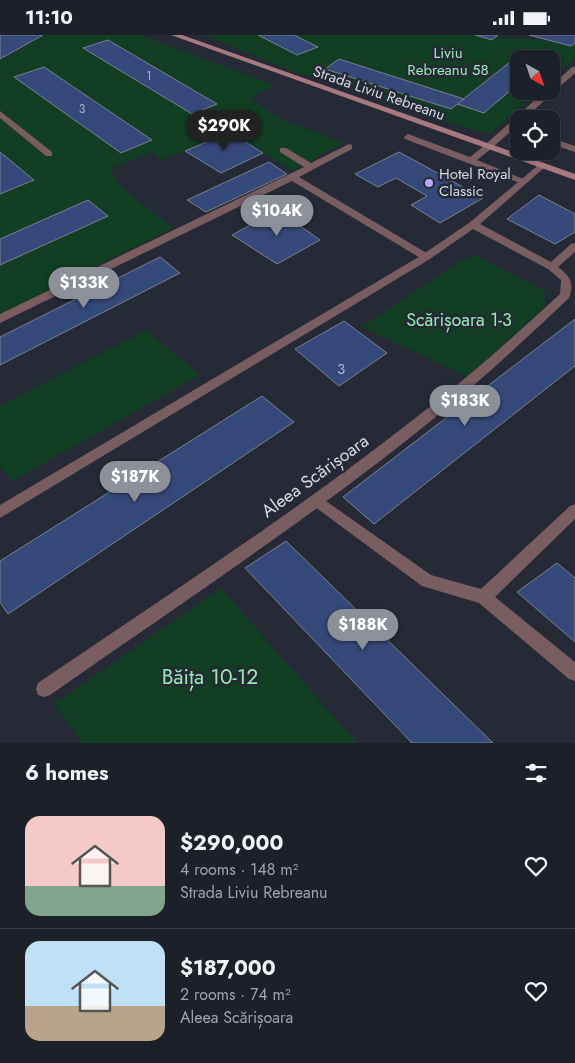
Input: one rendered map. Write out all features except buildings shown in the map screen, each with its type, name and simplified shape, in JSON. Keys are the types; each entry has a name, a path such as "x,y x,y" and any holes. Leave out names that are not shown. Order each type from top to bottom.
{"street":[{"name":"Strada Liviu Rebreanu","path":"175,35 575,177"},
{"path":"560,83 575,69"},
{"path":"529,110 541,100"},
{"path":"0,114 50,154"},
{"path":"471,161 510,131"},
{"path":"408,137 523,181"},
{"path":"560,144 575,149"},
{"path":"0,319 292,177 349,147"},
{"path":"283,150 311,167"},
{"path":"0,512 426,257 473,225 542,165"},
{"path":"292,177 426,257"},
{"name":"Aleea Scărișoara","path":"44,689 316,500 484,371 564,295 567,287 566,279 552,267 473,225"},
{"path":"552,267 575,246"},
{"path":"316,500 427,581 484,597 575,673"},
{"path":"484,597 575,510"}],"green space":[{"path":"44,35 140,35 275,85 254,96 252,99 281,119 344,143 293,171 231,131 162,160 152,152 110,169 120,186 173,228 0,314 0,265 108,216 88,200 0,239 0,194 34,179 0,152 0,61","holes":["108,40 217,104 192,114 84,48","44,67 152,140 122,153 15,77"]},
{"name":"Liviu Rebreanu 58","path":"204,35 258,35 297,55 317,47 294,35 475,35 492,40 520,38 571,46 575,43 575,58 560,72 560,50 510,50 510,62 464,99 340,59 325,68 450,109 457,104 484,113 510,91 510,100 529,100 517,110 510,110 510,116 492,132 479,132 292,71"},
{"name":"Scărișoara 1-3","path":"475,255 545,291 545,306 468,377 362,327 459,262"},
{"path":"146,330 200,375 13,481 0,466 0,406"},
{"name":"Băița 10-12","path":"221,588 357,743 82,743 54,704"}],"place":[{"name":"Hotel Royal Classic","path":"429,183"}]}
